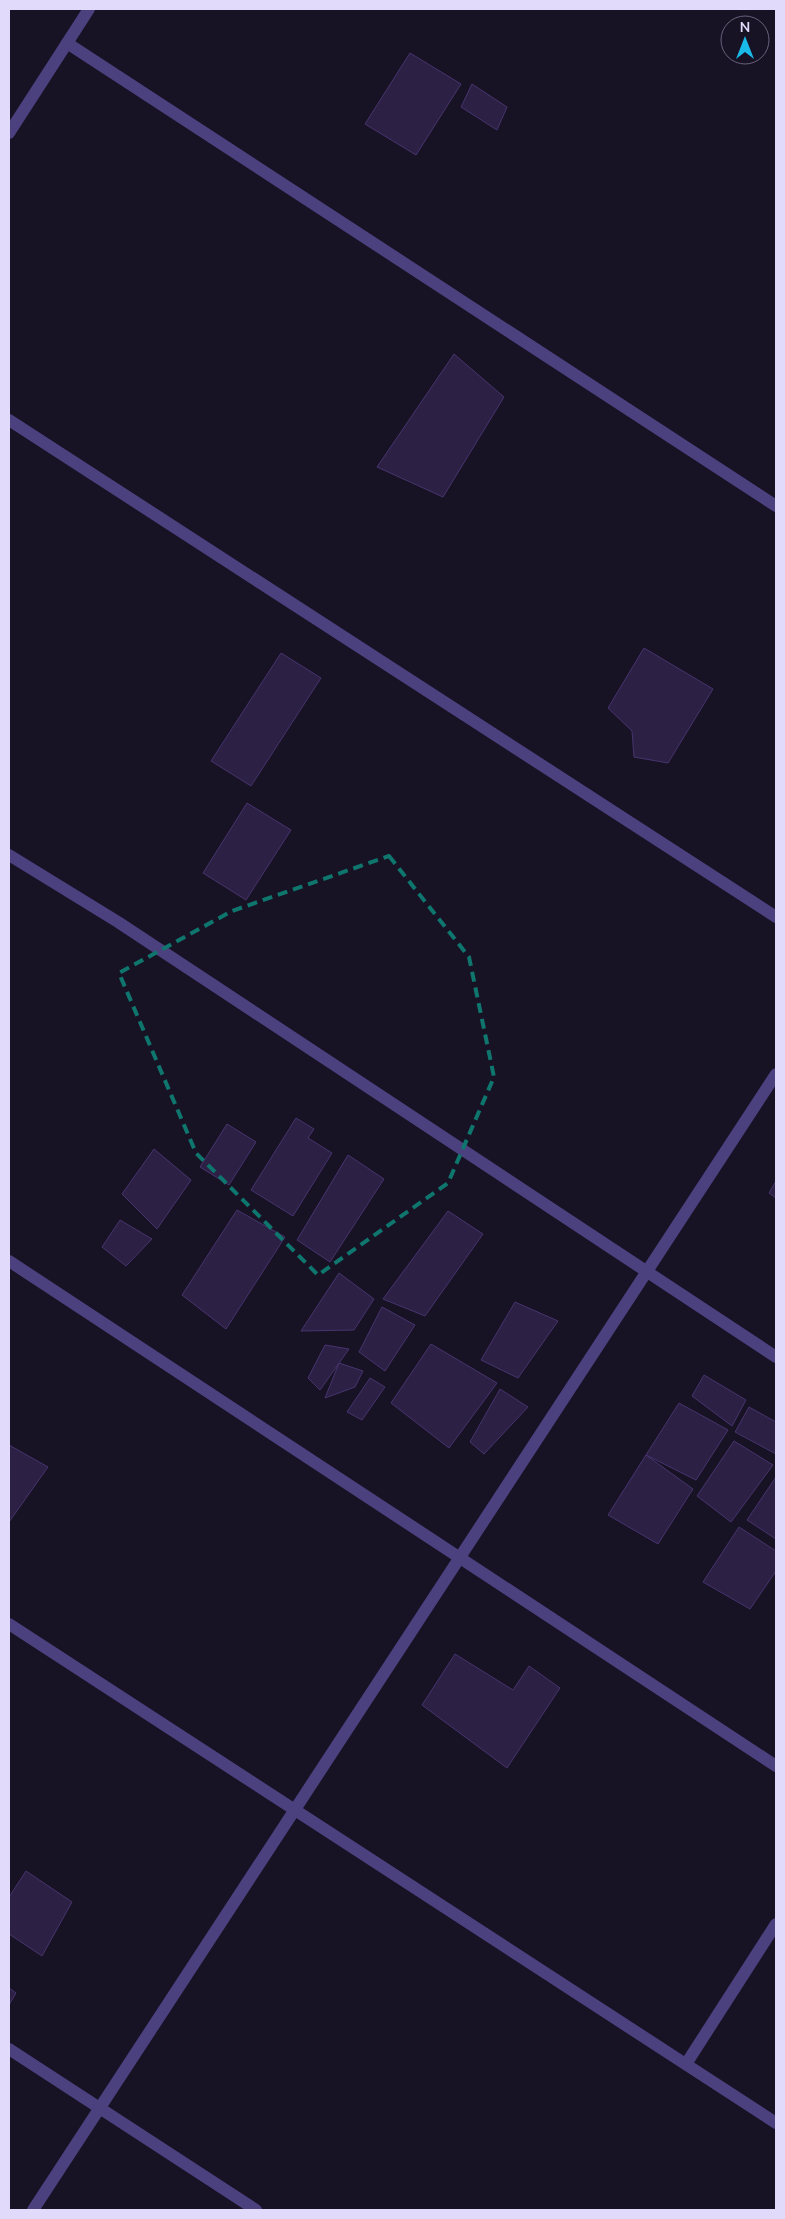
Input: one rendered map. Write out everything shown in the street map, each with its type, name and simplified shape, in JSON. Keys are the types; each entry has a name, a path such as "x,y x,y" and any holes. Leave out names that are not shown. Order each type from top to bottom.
{"street":[{"path":"9,133 89,9"},
{"path":"67,43 776,506"},
{"path":"9,420 776,917"},
{"path":"9,856 118,922 776,1357"},
{"path":"33,2210 776,1074"},
{"path":"9,1262 776,1766"},
{"path":"9,1624 776,2123"},
{"path":"686,2064 776,1924"},
{"path":"9,2049 256,2210"}],"highlighted area":[{"path":"389,856 469,957 494,1077 448,1183 318,1275 196,1153 119,973 232,911"}],"building":[{"path":"410,53 461,84 416,155 365,124"},
{"path":"472,84 507,107 497,130 461,107"},
{"path":"454,354 504,397 443,497 377,467"},
{"path":"644,648 713,689 668,763 634,757 632,731 608,708"},
{"path":"281,653 321,678 251,786 211,761"},
{"path":"247,803 291,830 246,900 203,873"},
{"path":"296,1118 314,1129 308,1138 332,1153 293,1216 251,1190"},
{"path":"227,1124 256,1142 229,1185 200,1167"},
{"path":"154,1149 191,1180 157,1229 122,1194"},
{"path":"348,1155 384,1179 330,1262 297,1240"},
{"path":"776,1181 776,1198 769,1193"},
{"path":"237,1210 285,1237 226,1329 182,1295"},
{"path":"448,1211 483,1234 425,1316 383,1299"},
{"path":"120,1220 152,1239 126,1266 102,1247"},
{"path":"339,1273 374,1299 354,1330 301,1331"},
{"path":"515,1302 558,1321 518,1378 481,1360"},
{"path":"382,1307 415,1325 385,1371 359,1352"},
{"path":"431,1344 497,1383 449,1448 391,1403"},
{"path":"325,1345 349,1349 320,1390 308,1378"},
{"path":"339,1363 363,1371 355,1387 325,1398"},
{"path":"704,1375 746,1400 732,1426 692,1396"},
{"path":"370,1378 385,1387 362,1420 347,1412"},
{"path":"500,1389 528,1407 484,1454 470,1442"},
{"path":"679,1403 728,1430 696,1480 646,1455"},
{"path":"749,1407 776,1422 776,1454 735,1432"},
{"path":"734,1441 773,1465 731,1522 697,1496"},
{"path":"9,1445 48,1467 9,1522"},
{"path":"646,1455 693,1489 658,1544 608,1515"},
{"path":"776,1477 776,1539 747,1520"},
{"path":"739,1527 776,1551 776,1571 750,1609 703,1582"},
{"path":"455,1654 513,1690 529,1666 560,1688 507,1768 422,1705"},
{"path":"26,1871 72,1902 42,1956 9,1934 9,1897"},
{"path":"9,1988 16,1993 9,2005"}]}
